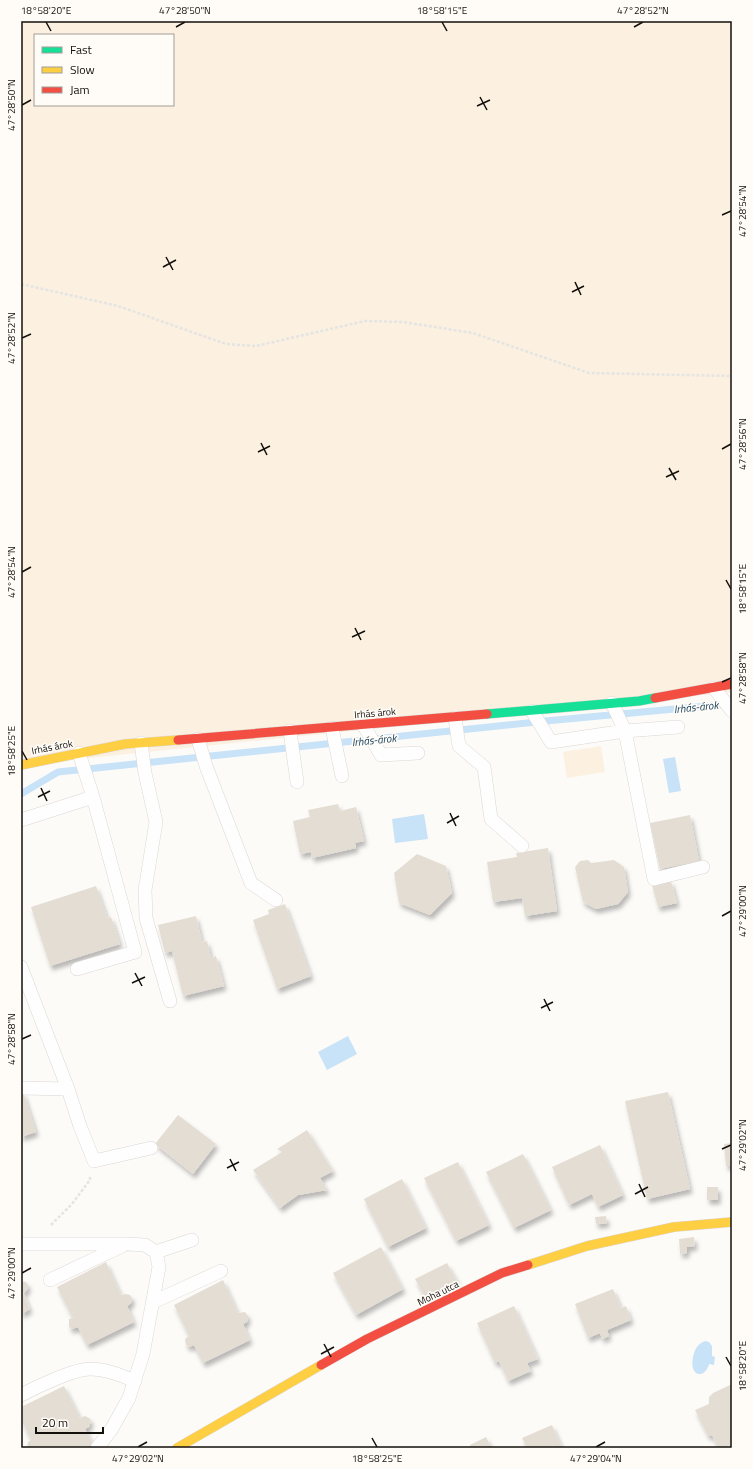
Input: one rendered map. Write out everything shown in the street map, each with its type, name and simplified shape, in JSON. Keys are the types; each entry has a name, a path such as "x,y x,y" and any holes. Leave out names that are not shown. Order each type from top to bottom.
{"street":[{"name":"Irhás árok","path":"21,765 126,744 364,726 639,701 732,684"},
{"name":"Moha utca","path":"177,1448 367,1339 502,1273 587,1246 674,1227 732,1222"}],"lane":[{"path":"714,688 732,710"},
{"path":"612,703 625,731 654,878 703,867"},
{"path":"532,710 551,742 625,731 678,727"},
{"path":"455,718 459,746 484,767 491,819 522,846"},
{"path":"364,726 381,756 418,753"},
{"path":"332,728 342,776"},
{"path":"290,731 297,782"},
{"path":"198,739 206,766 251,884 276,900"},
{"path":"141,743 145,773 156,822 144,890 146,918 170,1001"},
{"path":"77,969 135,952 93,797 79,753"},
{"path":"21,820 93,797"},
{"path":"21,967 94,1161 151,1148"},
{"path":"21,1088 68,1089"},
{"path":"156,1252 192,1240"},
{"path":"21,1244 146,1245 156,1252 159,1267 143,1354 135,1381 129,1398 111,1430 97,1448"},
{"path":"50,1280 127,1244"},
{"path":"153,1302 221,1271"},
{"path":"21,1395 36,1386 89,1369 110,1371 135,1381"}],"path":[{"path":"21,284 118,306 226,344 256,346 365,321 403,322 473,333 589,373 732,376"},
{"path":"39,1244 49,1227 72,1204 90,1180 94,1161"}],"shaded area":[{"path":"21,21 732,21 732,692 21,765"},
{"path":"601,746 605,772 567,778 563,752"}],"water":[{"path":"675,757 681,791 669,793 663,759"},
{"path":"424,814 428,839 395,843 392,819"},
{"path":"348,1036 357,1054 327,1070 318,1052"},
{"path":"705,1341 709,1342 712,1346 712,1356 715,1357 714,1365 709,1364 706,1371 702,1374 697,1374 693,1370 694,1352 700,1344"}],"building":[{"path":"338,804 340,811 356,807 364,841 355,843 356,848 312,858 311,852 300,854 293,821 310,817 308,810"},
{"path":"690,815 699,861 660,869 650,823"},
{"path":"548,848 557,911 525,916 522,898 493,902 487,862 517,857 516,853"},
{"path":"417,854 446,866 452,893 430,915 399,903 394,873"},
{"path":"588,860 591,863 614,860 624,867 628,892 618,904 596,909 583,902 575,867 580,861"},
{"path":"671,881 677,903 658,907 652,885"},
{"path":"96,886 107,918 111,917 120,944 50,966 31,907"},
{"path":"285,904 311,976 277,989 253,920 269,914 268,910"},
{"path":"196,916 202,942 207,941 211,958 216,956 224,986 183,996 172,951 165,953 158,925"},
{"path":"21,1092 23,1092 36,1132 21,1137"},
{"path":"668,1092 690,1189 647,1199 625,1101"},
{"path":"178,1115 216,1144 193,1174 155,1144"},
{"path":"307,1130 333,1171 320,1178 327,1190 298,1195 280,1208 253,1170 282,1152 277,1149"},
{"path":"732,1143 732,1166 726,1166 724,1144"},
{"path":"600,1145 623,1195 598,1207 592,1194 569,1205 552,1167"},
{"path":"523,1154 551,1210 514,1228 486,1172"},
{"path":"458,1162 489,1225 456,1241 424,1178"},
{"path":"402,1179 426,1228 388,1247 364,1199"},
{"path":"707,1187 718,1187 718,1200 707,1200"},
{"path":"606,1216 607,1223 596,1224 595,1217"},
{"path":"694,1237 695,1246 687,1247 687,1253 680,1254 679,1239"},
{"path":"381,1247 403,1289 356,1315 333,1273"},
{"path":"106,1262 121,1295 130,1295 132,1298 132,1301 127,1306 134,1322 87,1345 78,1327 72,1329 69,1327 69,1319 73,1318 57,1287"},
{"path":"447,1263 457,1281 425,1297 415,1279"},
{"path":"223,1280 238,1313 245,1312 248,1316 247,1322 243,1324 250,1340 203,1363 194,1345 189,1347 186,1345 185,1339 189,1336 174,1305"},
{"path":"21,1281 26,1282 28,1285 28,1288 23,1293 30,1309 21,1314"},
{"path":"613,1289 621,1308 626,1306 631,1320 607,1330 609,1336 602,1339 600,1333 588,1338 575,1304"},
{"path":"514,1306 538,1359 527,1363 531,1371 508,1381 499,1361 495,1363 477,1323"},
{"path":"732,1384 732,1448 718,1448 712,1435 708,1436 695,1410 709,1404 709,1397 713,1393"},
{"path":"64,1386 80,1418 85,1416 91,1420 89,1427 85,1429 93,1444 86,1448 27,1448 28,1442 31,1440 21,1419 21,1407"},
{"path":"552,1425 562,1448 527,1448 522,1438"},
{"path":"486,1437 490,1445 484,1448 471,1448 470,1445"}],"waterway":[{"name":"Irhás-árok","path":"21,794 58,772 546,721 728,704"}],"traffic: fast":[{"path":"487,714 639,701 655,698"}],"traffic: slow":[{"path":"21,765 125,744 178,740"},
{"path":"528,1265 587,1246 674,1227 732,1222"},
{"path":"177,1448 321,1365"}],"traffic: jam":[{"path":"655,698 732,684"},
{"path":"178,740 487,714"},
{"path":"321,1365 367,1339 502,1273 528,1265"}]}
